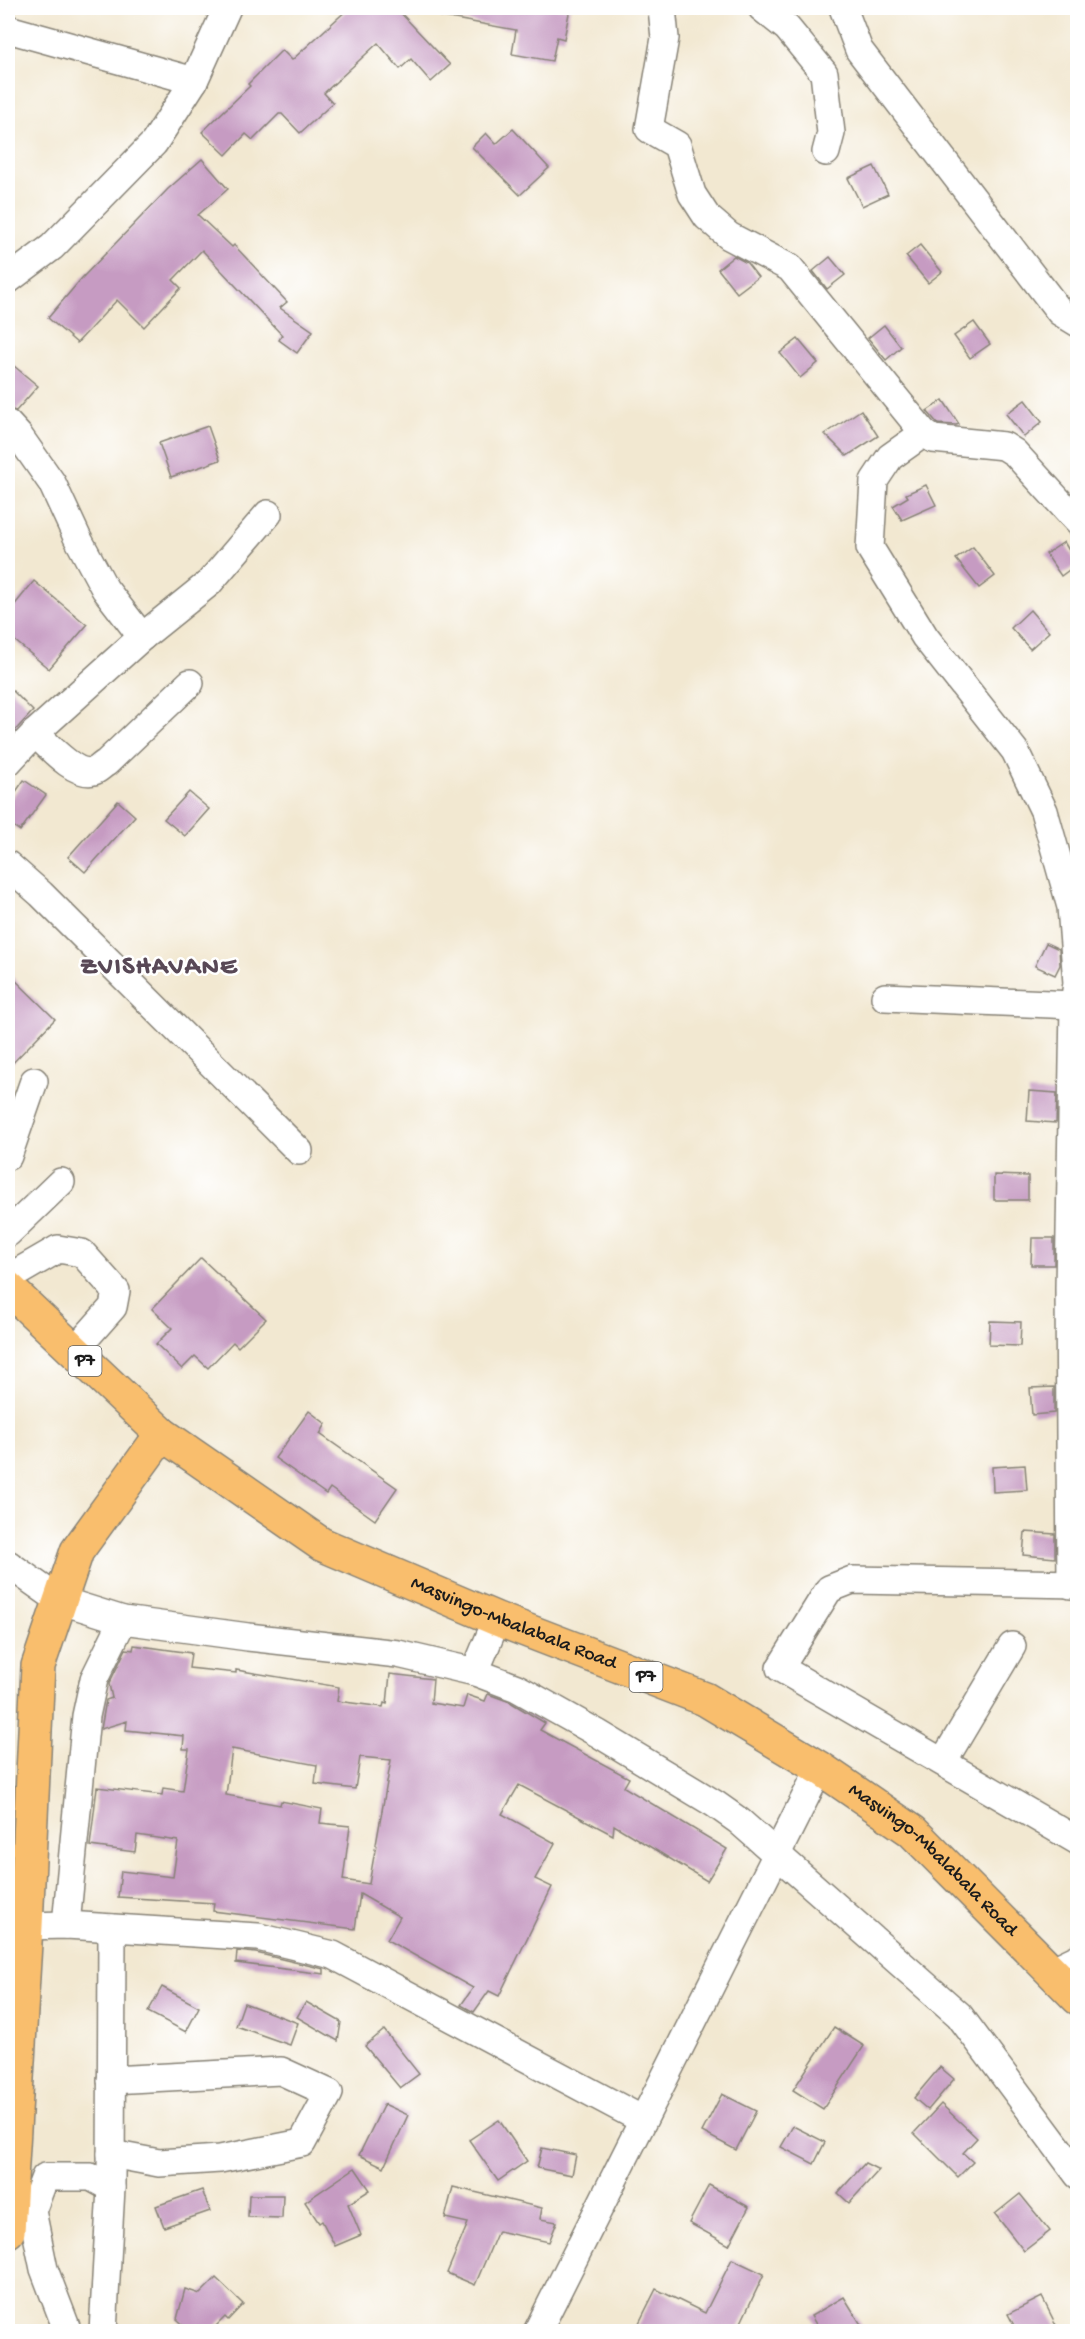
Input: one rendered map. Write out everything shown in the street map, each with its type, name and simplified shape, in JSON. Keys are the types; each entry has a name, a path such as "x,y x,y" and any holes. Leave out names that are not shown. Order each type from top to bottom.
{"highway":[{"name":"Masvingo-Mbalabala Road","path":"8,1288 162,1434 321,1544 497,1619 705,1700 820,1768 912,1831 1064,1965 1077,1998"},
{"path":"8,2230 26,1926 38,1666 59,1600 78,1551 162,1434"}],"street":[{"path":"8,280 52,248 154,142 194,81 227,8"},
{"path":"662,8 665,39 649,129 677,145 692,194 707,217 729,236 790,268 924,433 933,439 1004,446 1015,453 1077,522"},
{"path":"762,8 787,28 824,73 831,133 826,152"},
{"path":"843,8 859,50 1060,312 1077,323"},
{"path":"8,29 194,81"},
{"path":"8,424 52,483 105,589 142,637"},
{"path":"924,433 890,456 874,481 870,548 925,637 1015,751 1044,811 1071,907 1077,983 1074,1005 1074,1585 852,1581 829,1589 780,1668 1077,1841"},
{"path":"8,762 35,734 142,637 209,583 268,514"},
{"path":"35,734 65,761 81,771 94,771 106,763 190,683"},
{"path":"8,865 41,894 299,1151"},
{"path":"885,997 1074,1005"},
{"path":"8,1155 34,1081"},
{"path":"8,1233 62,1182"},
{"path":"8,1278 58,1249 82,1253 116,1291 113,1307 74,1351"},
{"path":"8,1564 59,1600 123,1620 398,1654 475,1672 518,1688 715,1804 739,1821 777,1854 959,2015 1077,2175"},
{"path":"475,1672 497,1619"},
{"path":"66,1925 86,1716 94,1679 123,1620"},
{"path":"943,1762 1012,1646"},
{"path":"543,2329 643,2120 820,1768"},
{"path":"26,1926 66,1925 258,1937 333,1955 643,2120"},
{"path":"103,2331 111,2188 112,1928"},
{"path":"111,2080 281,2071 329,2093 302,2143 220,2159 159,2163 111,2154"},
{"path":"68,2331 44,2269 32,2211 45,2176 91,2177 111,2188"}],"building":[{"path":"349,8 396,8 450,65 431,82 411,59 400,69 378,43 324,93 333,103 300,133 282,114 279,114 253,140 246,134 226,155 202,132 250,86 248,84 282,50 292,60"},
{"path":"439,8 570,8 564,39 557,37 552,61 512,54 516,30 439,16"},
{"path":"513,129 549,168 520,195 472,147 486,133 496,144"},
{"path":"202,159 228,189 198,215 232,247 234,245 287,302 280,308 313,331 297,353 279,340 282,335 202,250 173,280 181,288 144,327 117,300 77,343 48,318 82,278 168,189"},
{"path":"874,166 888,194 862,206 848,178"},
{"path":"920,245 942,272 928,283 906,256"},
{"path":"734,256 747,263 758,277 737,293 718,269"},
{"path":"830,257 845,275 827,289 813,271"},
{"path":"974,322 990,344 970,358 954,336"},
{"path":"884,325 901,347 886,360 868,338"},
{"path":"798,339 818,363 800,378 780,353"},
{"path":"8,361 38,386 16,411 8,409"},
{"path":"943,400 959,424 938,424 927,411"},
{"path":"1025,400 1042,422 1024,437 1006,414"},
{"path":"861,410 878,436 847,456 825,434"},
{"path":"208,426 220,460 171,477 159,443"},
{"path":"926,485 936,505 902,520 893,506 908,497 906,494"},
{"path":"1064,542 1077,564 1061,576 1046,554"},
{"path":"973,547 995,576 979,588 956,559"},
{"path":"34,581 87,625 49,669 8,635 8,613"},
{"path":"1030,610 1049,632 1030,649 1011,628"},
{"path":"8,686 33,711 8,738"},
{"path":"24,780 46,795 20,831 8,822 8,803"},
{"path":"189,792 209,809 185,836 164,819"},
{"path":"118,801 135,816 85,872 68,857"},
{"path":"1046,943 1059,949 1060,965 1055,975 1035,966"},
{"path":"8,973 55,1019 8,1068"},
{"path":"1029,1091 1057,1093 1056,1123 1027,1121"},
{"path":"994,1175 1028,1176 1028,1200 994,1200"},
{"path":"1032,1238 1054,1238 1054,1265 1031,1265"},
{"path":"201,1258 266,1319 238,1347 233,1342 208,1368 195,1356 182,1369 156,1344 172,1328 152,1309"},
{"path":"990,1321 1021,1322 1020,1346 989,1345"},
{"path":"1054,1387 1054,1413 1032,1415 1030,1388"},
{"path":"309,1411 326,1424 320,1434 397,1488 375,1520 330,1488 326,1494 275,1458"},
{"path":"1025,1465 1027,1490 993,1492 992,1467"},
{"path":"1025,1532 1055,1534 1055,1558 1023,1555"},
{"path":"134,1645 191,1653 189,1668 236,1673 236,1670 339,1687 337,1701 383,1707 384,1703 387,1704 390,1674 433,1679 431,1703 463,1708 467,1695 485,1701 488,1694 510,1702 545,1723 540,1730 629,1778 624,1787 727,1849 707,1881 614,1825 613,1835 519,1785 502,1814 555,1843 535,1879 552,1887 499,1996 489,1991 474,2012 461,2005 473,1988 387,1940 400,1917 360,1894 355,1929 213,1911 214,1903 118,1897 121,1871 173,1877 178,1841 137,1835 135,1852 90,1846 97,1787 162,1795 163,1788 183,1791 189,1749 183,1749 184,1736 126,1730 127,1721 101,1729 106,1700 112,1698 109,1684 126,1649 133,1650","holes":["232,1749 317,1765 315,1784 355,1789 360,1757 391,1760 369,1884 343,1880 350,1826 320,1823 322,1809 281,1801 280,1805 226,1795"]},
{"path":"237,1951 256,1953 324,1969 324,1974 236,1963"},
{"path":"162,1987 199,2007 186,2032 148,2012"},
{"path":"306,2002 341,2022 338,2041 297,2017"},
{"path":"244,2003 298,2023 290,2045 236,2026"},
{"path":"834,2027 864,2046 823,2109 793,2090"},
{"path":"384,2030 419,2074 400,2088 365,2046"},
{"path":"940,2067 954,2079 928,2110 914,2098"},
{"path":"722,2094 756,2111 736,2150 702,2132"},
{"path":"384,2104 408,2115 384,2167 359,2155"},
{"path":"941,2104 977,2138 963,2153 973,2162 958,2177 914,2133"},
{"path":"499,2120 527,2161 498,2181 469,2140"},
{"path":"793,2126 825,2142 814,2164 781,2147"},
{"path":"542,2148 576,2155 572,2175 537,2168"},
{"path":"865,2163 879,2170 849,2203 838,2193"},
{"path":"355,2168 370,2190 348,2204 361,2235 335,2246 322,2221 319,2223 305,2202"},
{"path":"709,2185 749,2207 729,2245 689,2223"},
{"path":"453,2187 542,2208 540,2219 557,2222 549,2242 498,2231 475,2285 447,2273 468,2223 445,2218"},
{"path":"202,2190 210,2211 164,2227 156,2206"},
{"path":"1020,2194 1050,2231 1024,2251 995,2214"},
{"path":"249,2195 283,2195 282,2218 248,2217"},
{"path":"732,2259 764,2274 737,2331 635,2331 656,2289 705,2313"},
{"path":"216,2278 243,2304 228,2320 225,2317 211,2331 190,2331 177,2319 185,2289 200,2294"},
{"path":"844,2297 865,2331 820,2331 811,2316"},
{"path":"1042,2297 1059,2331 1017,2331 1008,2314"}],"district":[{"name":"ZVISHAVANE","path":"159,968"}]}
